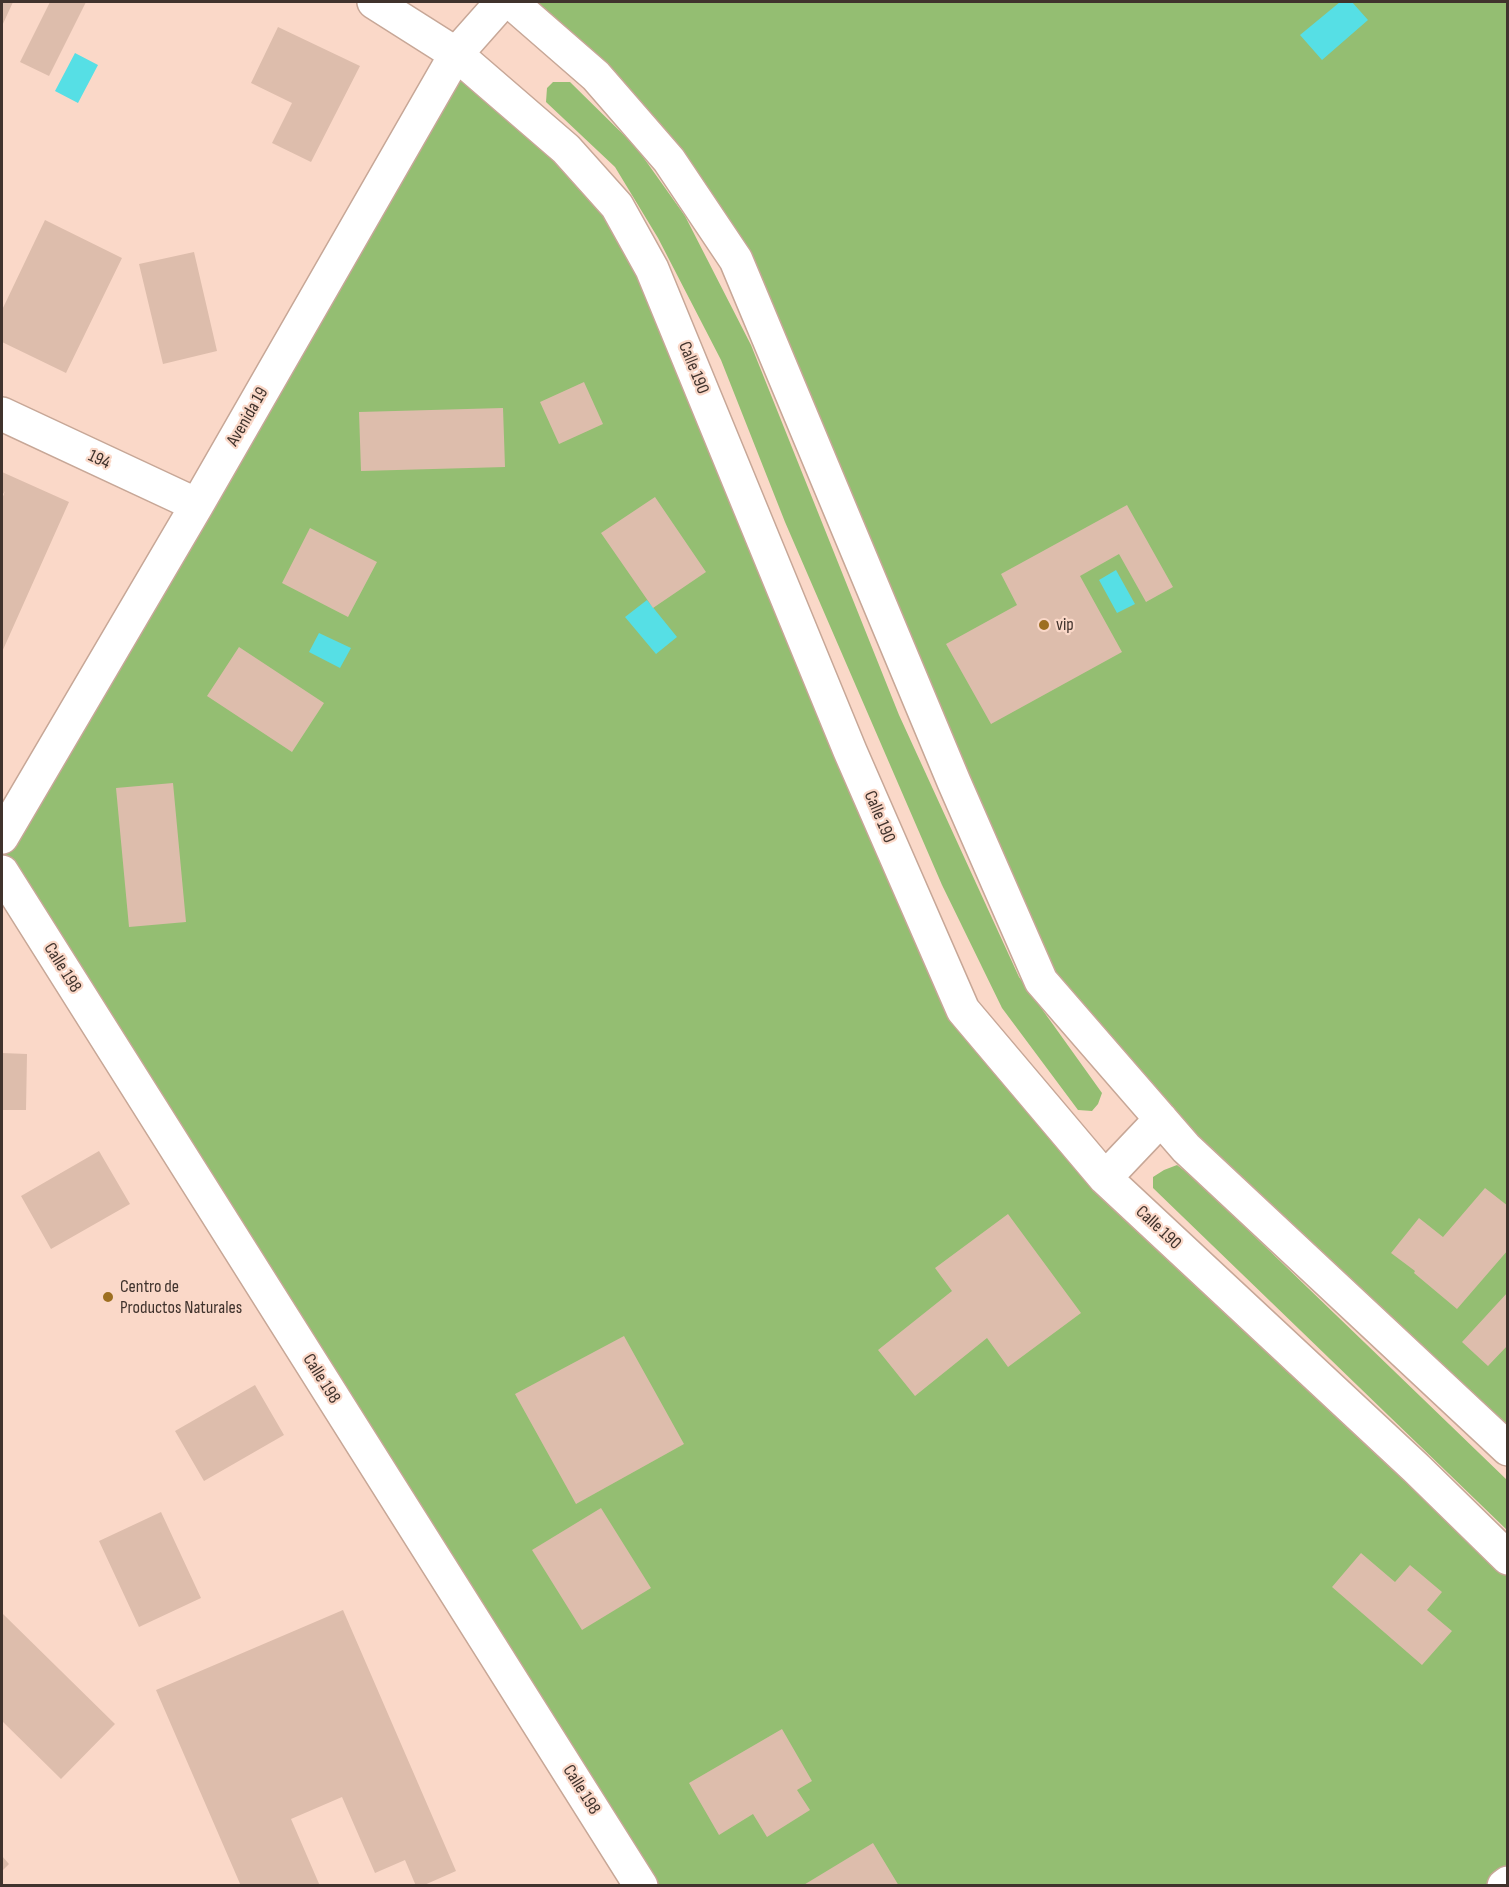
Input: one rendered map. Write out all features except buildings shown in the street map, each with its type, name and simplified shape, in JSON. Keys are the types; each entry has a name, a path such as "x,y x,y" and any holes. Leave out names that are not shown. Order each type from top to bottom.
{"main road":[{"name":"Calle 190","path":"374,2 456,54 566,149 617,206 652,269 850,751 963,1010 1105,1178 1416,1468 1508,1558"},
{"name":"Avenida 19","path":"2,837 197,506 456,54 502,2"},
{"path":"511,2 596,76 669,160 736,260 954,782 1041,981 1186,1148 1508,1449"},
{"name":"194","path":"2,414 197,506"},
{"name":"Calle 198","path":"2,872 641,1886"},
{"path":"1105,1178 1161,1119"},
{"path":"1504,1886 1508,1883"}],"green space":[{"path":"511,2 1507,2 1507,1449 1041,981 736,260"},
{"path":"456,54 617,206 963,1010 1507,1561 1507,1883 1504,1886 641,1885 2,872 2,837"},
{"path":"553,82 570,82 636,147 685,216 751,345 899,715 1019,977 1102,1093 1098,1104 1092,1111 1078,1110 1002,1008 942,885 785,522 721,360 658,238 615,167 546,102 547,88"},
{"path":"1177,1165 1193,1177 1507,1480 1507,1530 1153,1188 1153,1177"}],"water":[{"path":"1340,2 1352,2 1368,20 1322,60 1300,35"},
{"path":"75,53 98,65 78,103 55,91"},
{"path":"1116,570 1135,604 1117,613 1099,580"},
{"path":"647,600 677,637 656,654 625,617"},
{"path":"319,633 351,648 340,668 309,652"}],"place":[{"name":"vip","path":"1044,625"},
{"name":"Centro de Productos Naturales","path":"108,1297"}]}
